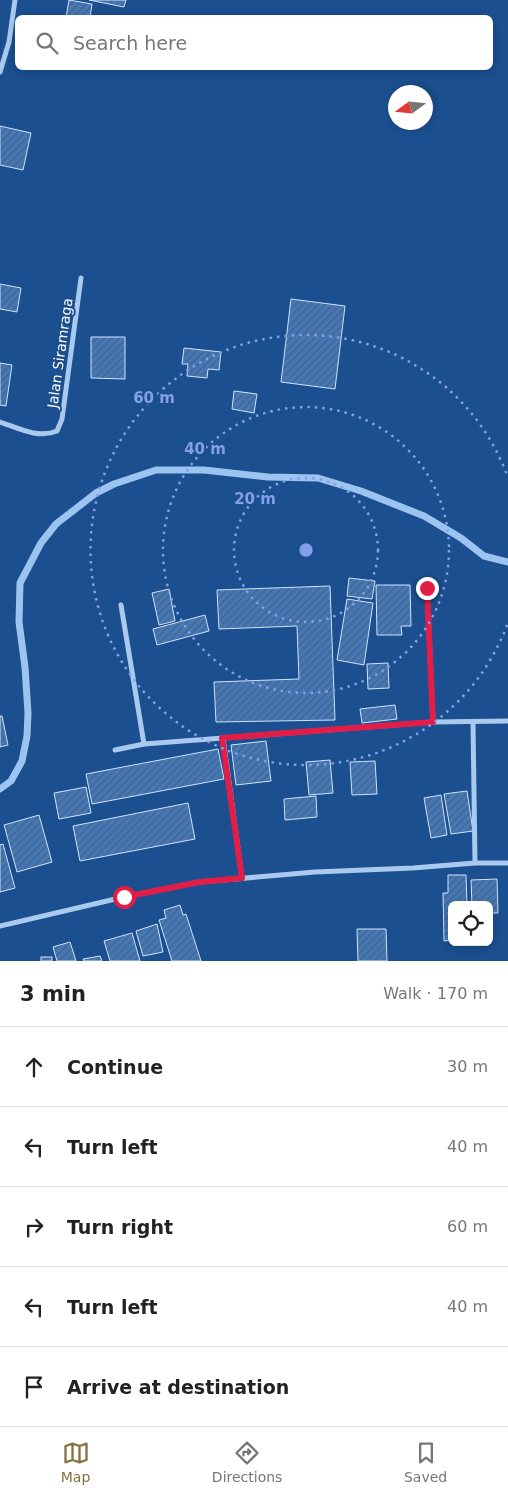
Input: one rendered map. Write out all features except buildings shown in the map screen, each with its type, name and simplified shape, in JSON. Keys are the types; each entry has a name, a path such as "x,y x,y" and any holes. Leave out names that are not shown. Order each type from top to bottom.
{"street":[{"path":"0,72 9,42 15,0"},
{"name":"Jalan Siramraga","path":"0,422 27,432 46,434 57,431 62,419 81,278"},
{"path":"427,588 433,722"},
{"path":"121,604 144,744"},
{"path":"115,750 144,744 433,722 508,721"},
{"path":"473,722 475,863"},
{"path":"222,738 242,878"},
{"path":"0,926 124,897 200,882 315,872 413,868 475,863 508,863"}],"waterway":[{"path":"0,789 11,781 22,761 27,736 28,713 25,667 19,622 20,583 41,543 56,524 96,493 114,484 156,470 204,470 268,477 318,478 361,491 424,516 461,538 484,556 508,562"}],"route":[{"path":"124,897 200,882 242,878 222,738 433,722 427,588"}]}
